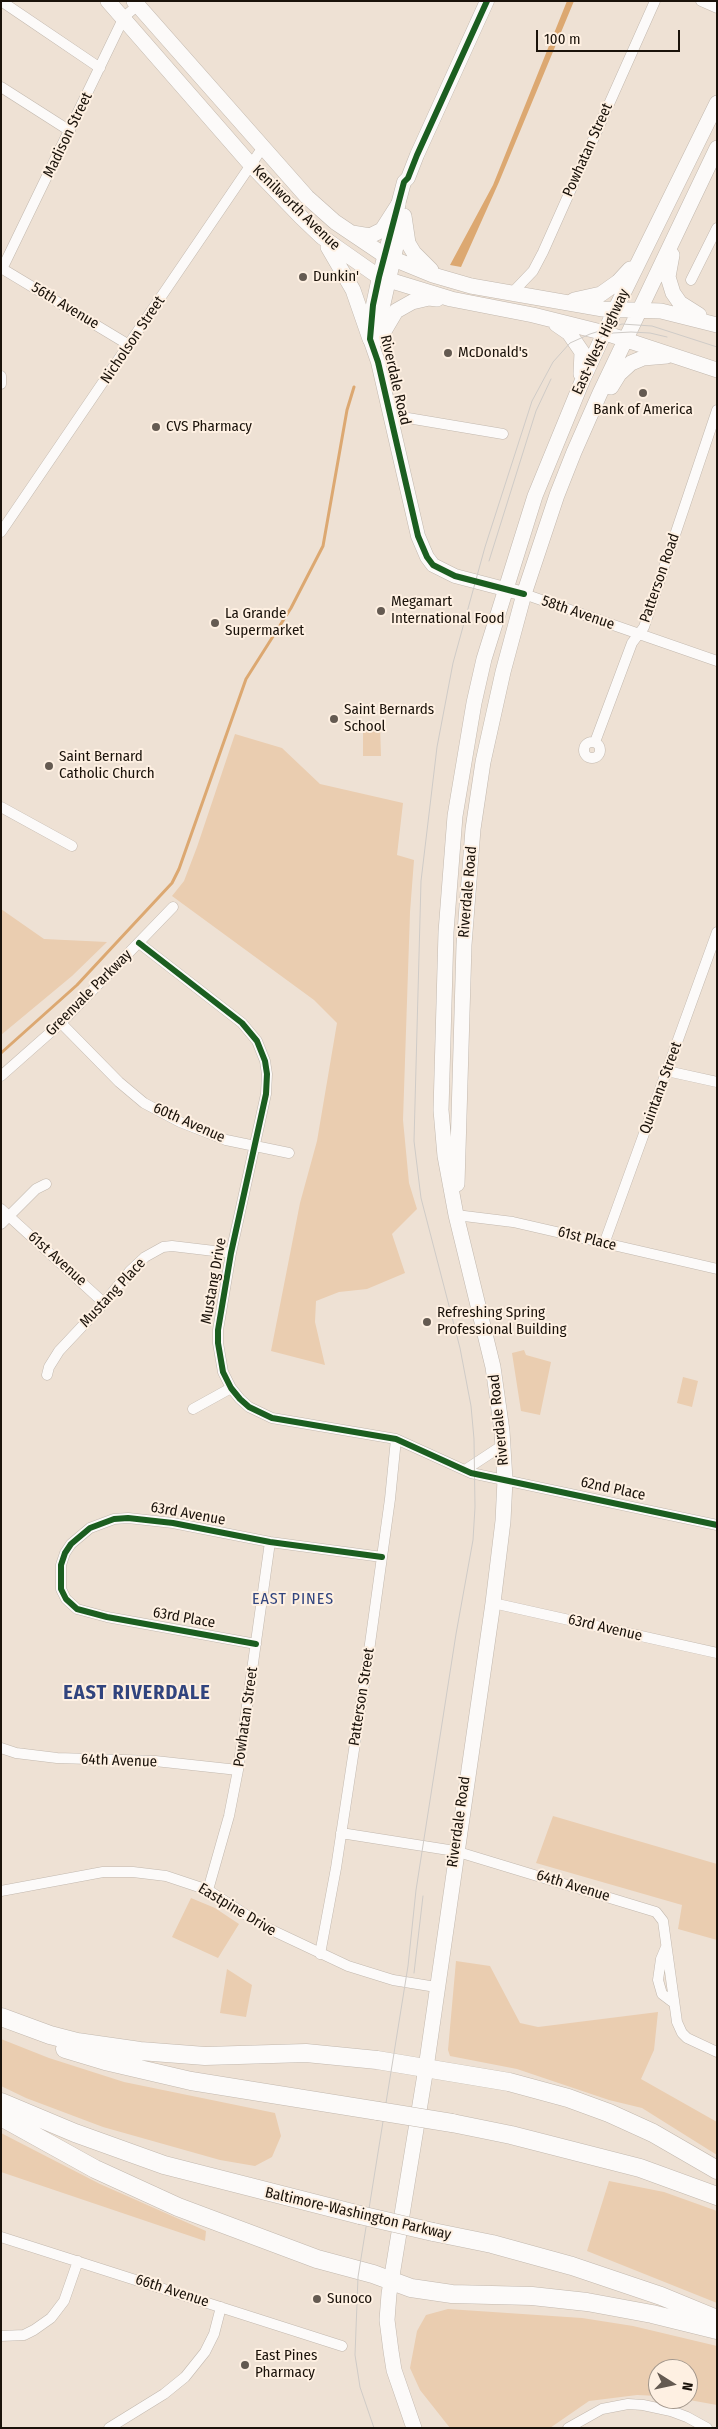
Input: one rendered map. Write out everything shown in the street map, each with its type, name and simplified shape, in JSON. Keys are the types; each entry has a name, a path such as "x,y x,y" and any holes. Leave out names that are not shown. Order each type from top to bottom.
{"highway":[{"path":"1,2018 77,2042 140,2051 205,2056 306,2053 426,2068 509,2082 568,2098 646,2129 717,2170"},
{"path":"1,2028 105,2061 190,2081 452,2123 512,2135 640,2168 717,2196"},
{"name":"Baltimore-Washington Parkway","path":"1,2102 83,2136 164,2165 360,2215 492,2244 572,2266 660,2296 717,2319"},
{"path":"1,2117 95,2169 178,2207 317,2258 373,2274 390,2282 411,2288 445,2293 532,2296 587,2302 652,2314 717,2330"}],"main road":[{"name":"Kenilworth Avenue","path":"108,1 251,164 322,237 384,278 451,299 534,315 605,333 717,370"},
{"name":"Kenilworth Avenue","path":"136,3 307,197 348,232 389,257 443,278 512,293 615,310 660,310 717,324"},
{"name":"East-West Highway","path":"504,590 535,496 576,395 615,310 717,103"},
{"name":"East-West Highway","path":"524,594 554,503 574,452 625,339 717,148"},
{"path":"348,232 363,236 375,234 401,211"},
{"path":"401,211 405,232 414,253 428,268 443,278"},
{"path":"682,223 668,266 671,288 685,307 717,324"},
{"path":"322,237 353,290 375,339 396,311 407,305 429,298 451,299"},
{"path":"556,301 592,298 609,290 628,274 651,239"},
{"path":"534,315 559,325 570,333 582,352 583,364 576,395"},
{"path":"574,452 619,374 631,363 643,358 674,356"},
{"name":"Riverdale Road","path":"414,2428 397,2380 391,2351 387,2320 390,2282 426,2068 455,1851 493,1602 503,1522 505,1480 498,1394 490,1350 456,1215 446,1156 441,1110 446,932 455,816 474,704 504,590"},
{"name":"Riverdale Road","path":"456,1215 464,945 473,829 492,716 524,594"}],"street":[{"path":"1,1 100,68"},
{"name":"Riverdale Road","path":"487,1 408,178 404,182 401,211 384,278 373,305 375,339 378,362 418,536 427,558 433,565 455,576 524,594"},
{"name":"Powhatan Street","path":"512,293 533,271 543,252 655,1"},
{"path":"702,1 717,8"},
{"name":"Madison Street","path":"1,268 70,131 124,17 136,3"},
{"path":"1,86 70,131"},
{"name":"Nicholson Street","path":"1,532 263,147"},
{"path":"691,280 717,228"},
{"name":"56th Avenue","path":"1,268 130,345"},
{"path":"1,376 1,384"},
{"name":"Patterson Road","path":"595,742 632,643 644,627 717,410"},
{"path":"390,415 502,434"},
{"name":"58th Avenue","path":"524,594 717,661"},
{"path":"1,807 72,846"},
{"name":"Greenvale Parkway","path":"1,1076 61,1022 173,907"},
{"name":"Quintana Street","path":"604,1244 717,932"},
{"name":"Mustang Drive","path":"139,943 242,1023 258,1042 267,1074 266,1094 231,1253 219,1321 218,1343 223,1372 231,1388 249,1407 272,1418 396,1438 465,1470 505,1480"},
{"name":"60th Avenue","path":"61,1022 119,1082 144,1103 202,1131 253,1147 289,1153"},
{"path":"667,1071 717,1082"},
{"path":"1,1224 5,1213 36,1189 46,1184"},
{"name":"61st Avenue","path":"5,1213 104,1303"},
{"name":"61st Place","path":"456,1215 513,1222 717,1269"},
{"name":"Mustang Place","path":"47,1375 49,1367 59,1351 104,1303 130,1271 145,1257 162,1247 182,1246 231,1253"},
{"path":"193,1409 231,1388"},
{"name":"Patterson Street","path":"320,1954 341,1833 382,1557 396,1438"},
{"path":"465,1470 503,1445"},
{"name":"62nd Place","path":"505,1480 717,1524"},
{"name":"63rd Avenue","path":"107,1617 82,1611 72,1606 62,1589 60,1577 61,1565 71,1544 82,1534 114,1519 142,1518 270,1542 382,1557"},
{"name":"Powhatan Street","path":"208,1890 227,1826 238,1770 270,1542"},
{"name":"63rd Avenue","path":"493,1602 717,1653"},
{"name":"63rd Place","path":"107,1617 256,1644"},
{"name":"64th Avenue","path":"1,1748 16,1753 57,1758 155,1761 238,1770"},
{"name":"64th Avenue","path":"341,1833 455,1851 656,1912 663,1921 667,1947 661,1959 658,1980 662,1994 674,2004 682,2033 717,2052"},
{"name":"Eastpine Drive","path":"1,1891 103,1872 166,1876 208,1890 263,1926 320,1954 365,1973 436,1987"},
{"name":"66th Avenue","path":"1,2237 342,2346"},
{"path":"1,2336 24,2335 51,2318 64,2301 78,2261"},
{"path":"109,2428 164,2394 186,2377 206,2352 214,2334 221,2307"},
{"path":"568,2428 602,2409 628,2404 671,2411 708,2428"}],"shaded area":[{"path":"567,1 574,1 499,182 461,267 450,265 493,185"},
{"path":"370,726 380,726 381,756 363,756 363,729"},
{"path":"235,734 282,748 320,784 403,803 397,855 414,860 410,912 403,1120 409,1183 417,1209 392,1234 405,1273 367,1289 339,1292 316,1301 315,1322 325,1365 271,1351 300,1203 317,1141 337,1023 314,1000 172,896 184,881"},
{"path":"1,909 44,939 107,942 72,976 1,1035"},
{"path":"524,1350 526,1355 551,1362 540,1415 521,1411 512,1353"},
{"path":"683,1377 698,1381 692,1407 677,1403"},
{"path":"553,1816 717,1864 717,1940 678,1929 682,1905 536,1863"},
{"path":"191,1898 215,1908 239,1924 218,1958 172,1937"},
{"path":"456,1961 490,1966 520,2023 538,2027 658,2012 654,2050 641,2079 717,2122 717,2155 642,2108 609,2100 517,2069 450,2056 448,2050"},
{"path":"227,1969 252,1985 246,2017 220,2013"},
{"path":"1,2039 49,2058 124,2082 275,2113 281,2136 272,2157 255,2166 220,2160 103,2127 26,2098 1,2086"},
{"path":"1,2133 100,2184 206,2231 205,2241 1,2172"},
{"path":"609,2181 664,2192 717,2211 717,2303 587,2251"},
{"path":"448,2309 582,2318 633,2326 717,2346 717,2405 698,2402 698,2359 648,2359 648,2396 637,2395 589,2401 550,2428 450,2428 420,2390 410,2368 417,2331 426,2315"}],"waterway":[{"path":"1,1053 77,985 172,883 179,869 246,679 291,608 323,546 347,410 354,387"}],"tram line":[{"path":"374,2428 360,2387 355,2355 358,2277 408,1966 416,1890 456,1634 473,1540 475,1507 474,1439 471,1406 460,1348 421,1198 414,1141 421,881 437,747 453,663 485,547 532,401 553,362 570,343 590,334 622,324 652,326 717,347"},
{"path":"598,338 613,333 631,332 650,333 667,337"},
{"path":"489,561 536,411 551,379"},
{"path":"414,1973 423,1896"}],"cycle path":[{"path":"487,1 408,178 404,182 379,277 373,305 370,339 378,362 418,536 427,557 433,565 455,576 524,594"},
{"path":"139,943 242,1023 257,1041 265,1061 267,1074 266,1094 231,1253 218,1330 218,1343 223,1372 231,1388 240,1399 249,1407 272,1418 396,1439 471,1473 717,1525"},
{"path":"256,1644 107,1617 77,1609 66,1599 61,1589 61,1565 65,1553 71,1544 90,1528 114,1519 128,1518 173,1523 270,1542 382,1557"}],"place":[{"name":"Dunkin'","path":"303,277"},
{"name":"McDonald's","path":"448,353"},
{"name":"Bank of America","path":"643,393"},
{"name":"CVS Pharmacy","path":"156,427"},
{"name":"Megamart International Food","path":"381,611"},
{"name":"La Grande Supermarket","path":"215,623"},
{"name":"Saint Bernards School","path":"334,719"},
{"name":"Saint Bernard Catholic Church","path":"49,766"},
{"name":"Refreshing Spring Professional Building","path":"427,1322"},
{"name":"Sunoco","path":"317,2299"},
{"name":"East Pines Pharmacy","path":"245,2365"}],"district":[{"name":"EAST PINES","path":"293,1600"},
{"name":"EAST RIVERDALE","path":"137,1693"}]}
